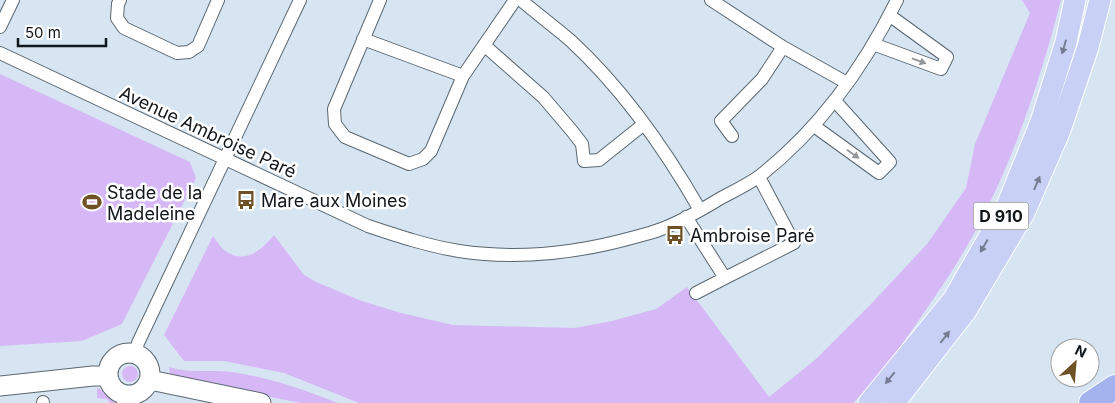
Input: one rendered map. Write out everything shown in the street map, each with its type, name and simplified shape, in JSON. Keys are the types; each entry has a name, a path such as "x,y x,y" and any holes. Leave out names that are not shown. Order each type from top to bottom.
{"highway":[{"path":"1092,403 1115,387"}],"main road":[{"name":"D 910","path":"869,403 953,300 1007,206 1041,122 1066,42 1075,0"},
{"name":"D 910","path":"894,403 965,312 1024,214 1060,130 1088,47 1100,0"},
{"path":"122,354 135,354 141,357 149,367 150,380 147,386 137,394 123,399 113,388 108,376 111,362 122,354"},
{"path":"0,386 108,376"},
{"path":"150,380 262,403"}],"street":[{"path":"0,27 13,0"},
{"path":"120,0 118,4 118,18 124,28 177,53 189,52 198,46 218,0"},
{"path":"135,354 138,343 300,0"},
{"path":"380,0 334,109 335,124 345,137 409,164 424,160 431,151 463,76 515,0"},
{"path":"521,0 571,42 618,91 677,170 700,210"},
{"path":"711,0 783,47 848,83"},
{"name":"Avenue Ambroise Paré","path":"0,53 368,226 412,241 460,251 513,256 565,252 614,243 664,228 686,218 759,177 814,126 835,101 873,44 897,0"},
{"path":"873,44 941,69 946,57 889,15"},
{"path":"363,39 463,76"},
{"path":"484,45 543,97 582,144 584,162 599,160 644,124"},
{"path":"732,136 721,121 762,79 783,47"},
{"path":"814,126 880,173 890,162 835,101"},
{"path":"696,293 794,243 759,177"},
{"path":"686,218 725,278"}],"shaded area":[{"path":"1022,0 1061,0 1044,61 1013,151 987,209 955,266 890,360 853,403 359,403 284,373 224,361 184,361 164,335 213,236 223,249 230,254 244,256 257,251 274,235 304,275 316,282 362,301 401,313 453,325 575,328 612,321 656,309 687,287 769,397 816,359 872,303 927,244 966,188 975,144 1030,13"},
{"name":"Stade de la Madeleine","path":"0,74 190,162 196,178 122,324 82,341 0,346"},
{"path":"127,366 133,366 138,371 136,380 127,382 122,377 122,371"},
{"path":"169,367 185,370 223,371 258,377 299,388 338,403 301,403 188,381 170,374"},
{"path":"97,388 110,393 115,403 110,403 107,399 97,398"}],"place":[{"name":"Mare aux Moines","path":"246,200"},
{"name":"Stade de la Madeleine","path":"92,202"},
{"name":"Ambroise Paré","path":"675,235"}]}
